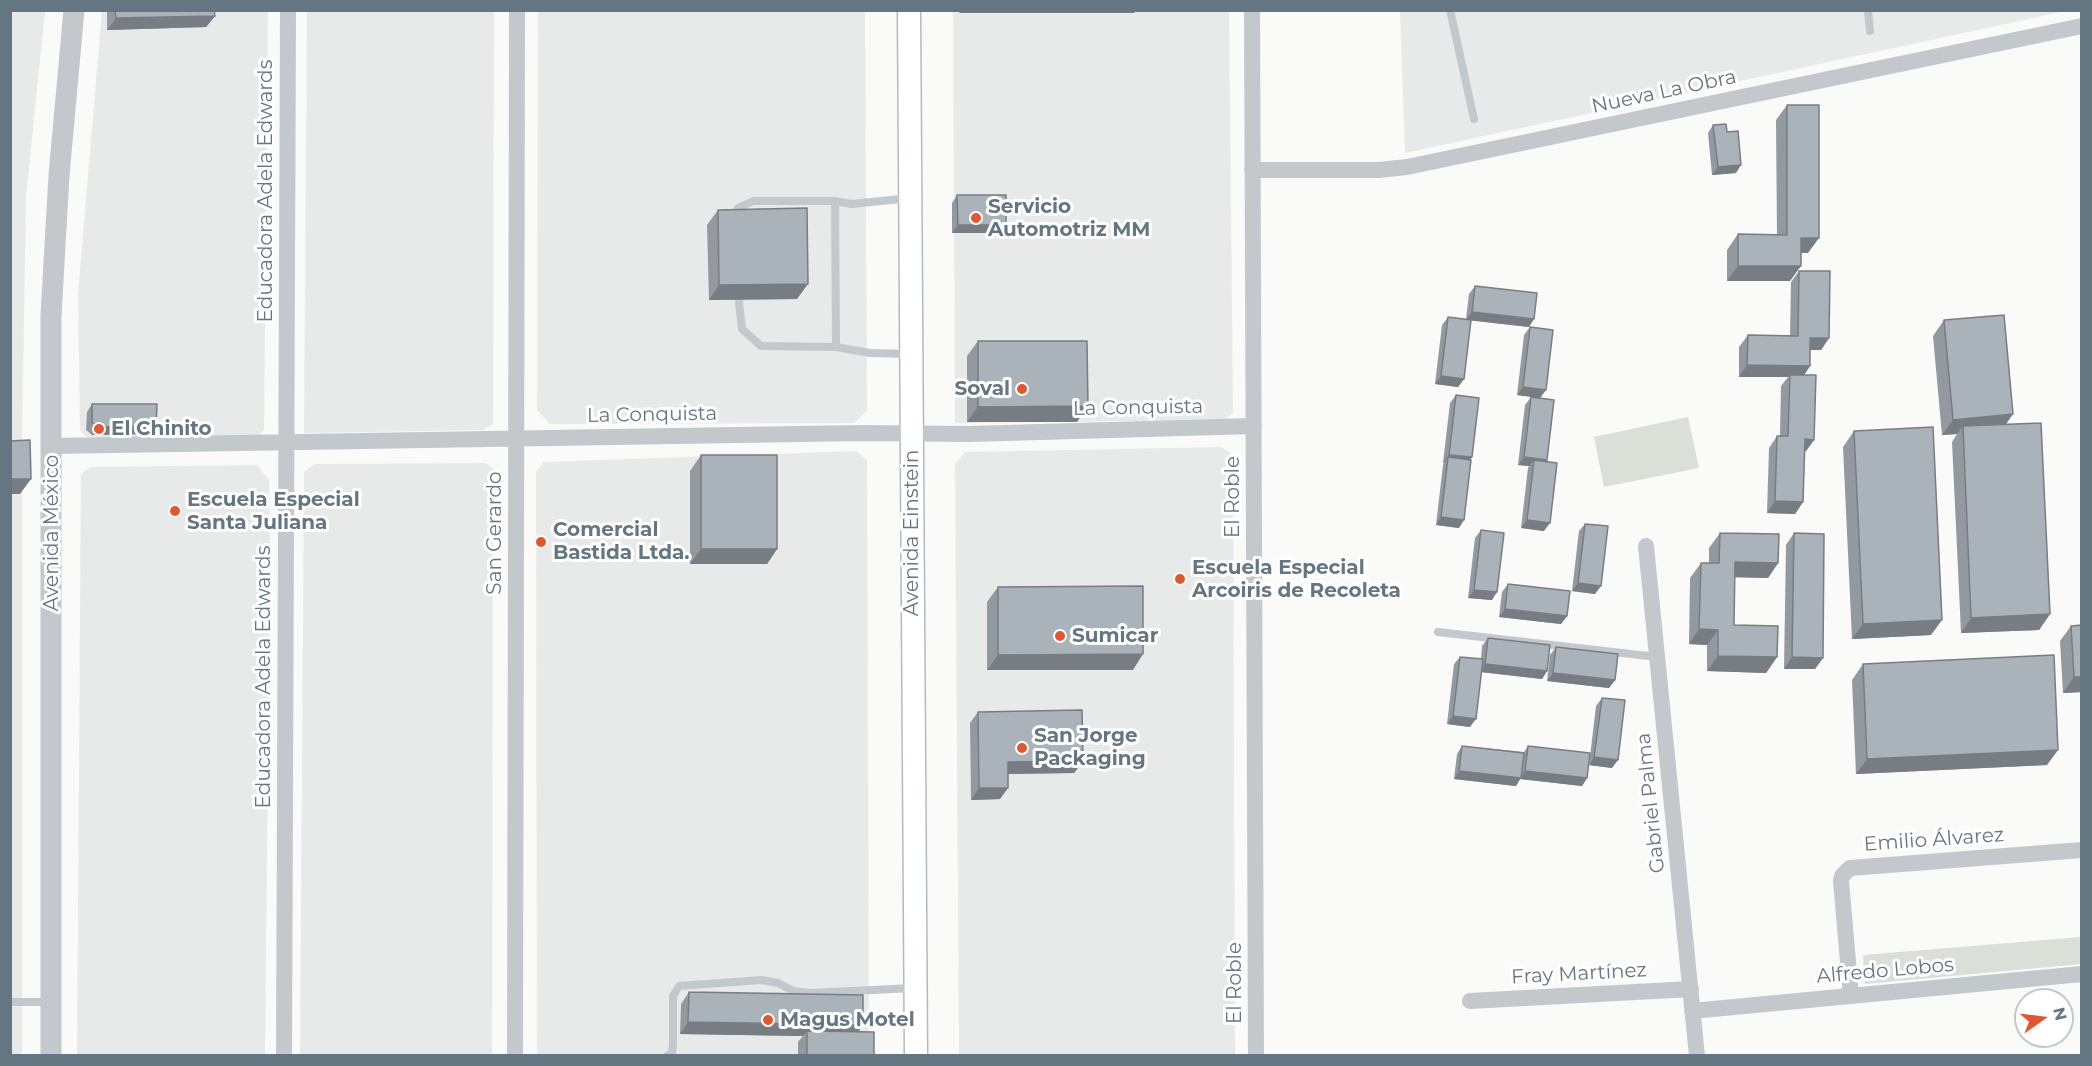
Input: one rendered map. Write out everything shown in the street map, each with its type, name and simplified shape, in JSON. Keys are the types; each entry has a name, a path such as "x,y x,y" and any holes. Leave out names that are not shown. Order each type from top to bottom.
{"main road":[{"name":"Avenida Einstein","path":"909,10 915,1056"}],"street":[{"name":"Avenida México","path":"51,1056 51,446 54,246 74,10"},
{"name":"Educadora Adela Edwards","path":"284,1056 288,10"},
{"name":"San Gerardo","path":"515,1056 517,10"},
{"name":"El Roble","path":"1252,10 1256,1056"},
{"name":"Nueva La Obra","path":"1252,170 1407,167 2082,26"},
{"name":"La Conquista","path":"51,446 1254,426"},
{"name":"Gabriel Palma","path":"1646,546 1697,1056"},
{"name":"Emilio Álvarez","path":"1851,996 1841,882 1842,876 1850,867 2082,850"},
{"name":"Alfredo Lobos","path":"1692,1011 2082,974"},
{"name":"Fray Martínez","path":"1470,1001 1691,989"}],"lane":[{"path":"1450,10 1474,119"},
{"path":"1868,10 1870,31"},
{"path":"737,222 738,208 753,201 835,201 852,204 910,198"},
{"path":"835,201 836,347"},
{"path":"739,302 742,329 761,346 836,347 870,353 911,354"},
{"path":"1438,632 1658,657"},
{"path":"667,1056 672,1053 673,996 679,987 762,980 778,983 792,991 810,993 915,988"},
{"path":"10,1002 52,1002"}],"shaded area":[{"path":"1400,10 2066,11 1405,153"},
{"path":"10,11 45,11 26,197 22,437 22,1056 10,1055"},
{"path":"102,11 268,11 264,430 257,437 86,437 80,430 78,294"},
{"path":"307,11 494,11 493,424 483,430 304,433"},
{"path":"538,11 865,11 867,411 854,423 550,424 537,410"},
{"path":"953,11 1229,11 1233,413 1225,420 955,423"},
{"path":"1688,417 1699,468 1604,487 1594,437"},
{"path":"1222,447 1233,455 1235,1055 959,1055 955,464 965,452"},
{"path":"856,451 867,460 869,1055 537,1055 536,472 544,462"},
{"path":"485,463 493,468 492,1055 300,1055 304,472 314,464"},
{"path":"257,465 269,480 270,543 265,1055 77,1055 81,474 91,467"},
{"path":"2081,937 2081,964 1865,984 1863,955"}],"building":[{"path":"115,10 214,10 215,16 116,18"},
{"path":"1787,105 1819,105 1819,238 1801,238 1801,266 1738,266 1738,234 1787,235"},
{"path":"1726,124 1727,132 1738,131 1741,165 1718,167 1713,125"},
{"name":"Servicio Automotriz MM","path":"957,195 1006,195 1006,225 958,225"},
{"path":"807,208 808,284 719,285 718,210"},
{"path":"1799,271 1830,271 1829,338 1810,338 1810,366 1747,365 1748,335 1798,336"},
{"path":"1475,286 1537,293 1534,319 1472,312"},
{"path":"2004,315 2013,414 1953,420 1944,320"},
{"path":"1448,317 1471,320 1464,379 1441,376"},
{"path":"1530,327 1553,330 1546,390 1523,387"},
{"name":"Soval","path":"978,341 1087,341 1088,406 978,407"},
{"path":"1790,375 1816,375 1814,440 1805,439 1803,502 1775,501 1777,436 1788,436"},
{"path":"1456,395 1479,398 1472,457 1449,455"},
{"path":"1531,397 1554,400 1547,460 1524,457"},
{"path":"92,404 157,404 156,426 97,427 92,422"},
{"path":"2041,423 2050,614 1971,618 1963,426"},
{"path":"1933,427 1942,620 1863,624 1854,431"},
{"path":"30,440 31,479 10,479 10,441"},
{"path":"701,455 777,455 777,549 701,549"},
{"path":"1448,457 1471,460 1464,520 1441,517"},
{"path":"1534,460 1557,463 1550,523 1527,520"},
{"path":"1585,524 1608,526 1601,586 1578,583"},
{"path":"1481,530 1504,533 1497,592 1474,590"},
{"path":"1720,533 1779,534 1778,563 1735,562 1734,625 1778,626 1777,657 1718,656 1718,630 1699,629 1701,563 1719,563"},
{"path":"1794,533 1824,534 1823,658 1792,657"},
{"path":"1508,584 1570,591 1567,616 1505,609"},
{"name":"Sumicar","path":"1143,586 1143,654 998,655 998,587"},
{"path":"2082,625 2082,677 2074,677 2071,626"},
{"path":"1488,638 1550,645 1547,671 1485,664"},
{"path":"1556,647 1618,654 1615,680 1553,673"},
{"path":"2054,655 2058,750 1867,759 1863,664"},
{"path":"1460,657 1483,659 1476,719 1453,716"},
{"path":"1602,698 1625,700 1618,760 1594,757"},
{"name":"San Jorge Packaging","path":"1082,710 1083,761 1008,762 1008,788 979,788 978,712"},
{"path":"1462,746 1524,753 1521,778 1459,771"},
{"path":"1528,746 1590,753 1587,778 1525,771"},
{"path":"689,992 863,995 863,1025 688,1022"},
{"path":"807,1031 874,1032 874,1056 807,1056"}],"place":[{"name":"Servicio Automotriz MM","path":"976,218"},
{"name":"Soval","path":"1022,389"},
{"name":"El Chinito","path":"99,429"},
{"name":"Escuela Especial Santa Juliana","path":"175,511"},
{"name":"Comercial Bastida Ltda.","path":"541,542"},
{"name":"Escuela Especial Arcoiris de Recoleta","path":"1180,579"},
{"name":"Sumicar","path":"1060,636"},
{"name":"San Jorge Packaging","path":"1022,748"},
{"name":"Magus Motel","path":"768,1020"}]}
